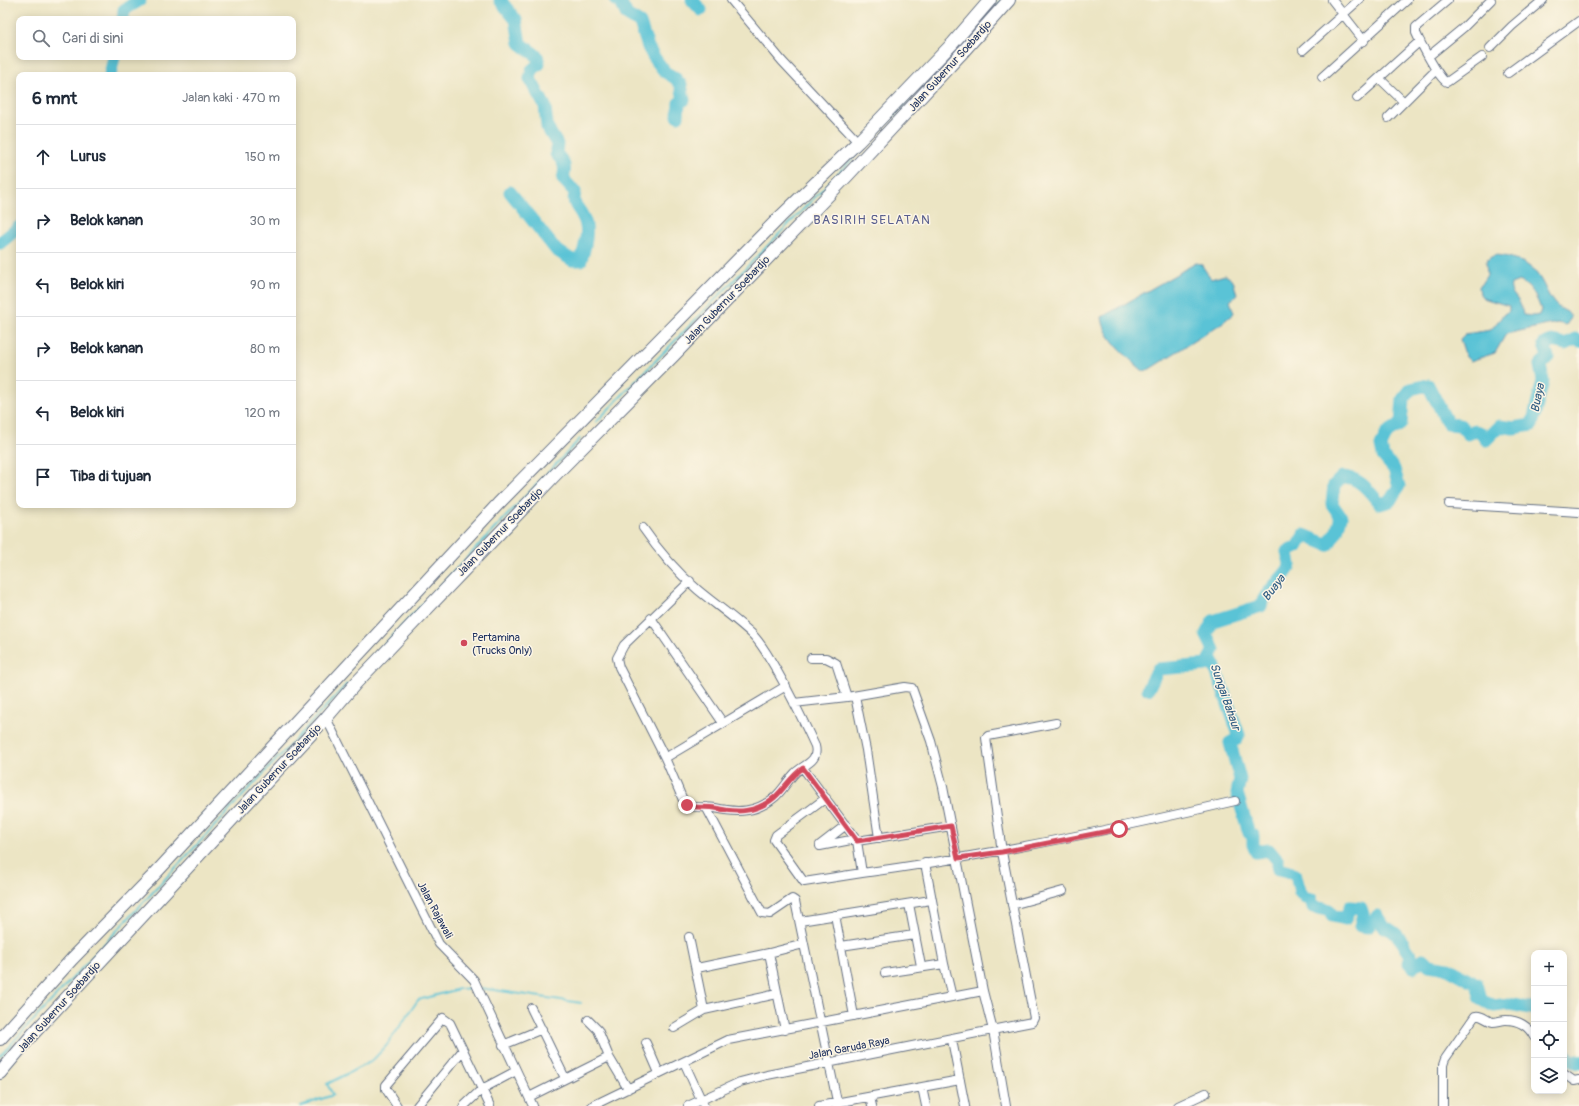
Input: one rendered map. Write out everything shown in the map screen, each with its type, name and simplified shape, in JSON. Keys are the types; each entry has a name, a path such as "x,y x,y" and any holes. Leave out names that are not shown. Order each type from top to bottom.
{"highway":[{"name":"Jalan Gubernur Soebardjo","path":"0,1039 72,959 151,878 498,504 780,217 858,142 953,43 990,0"},
{"name":"Jalan Gubernur Soebardjo","path":"0,1072 32,1035 326,718 384,653 847,176 1009,0"},
{"path":"580,420 596,435"}],"street":[{"path":"730,0 782,61 858,142"},
{"path":"1332,0 1364,40"},
{"path":"1303,50 1359,0"},
{"path":"1322,77 1407,0"},
{"path":"1448,0 1416,27 1416,33 1436,70 1443,81 1447,82 1482,56"},
{"path":"1429,56 1463,28 1491,0"},
{"path":"1490,48 1512,26 1544,0"},
{"path":"1508,73 1579,21"},
{"path":"1357,98 1420,41"},
{"path":"1388,118 1436,70"},
{"path":"1379,78 1404,102"},
{"path":"1450,504 1579,512"},
{"path":"643,528 654,544 690,581 753,635 763,647 786,686 816,751 813,759 796,772 775,797 760,806 738,812 691,806 683,800 665,758 619,667 617,658 624,645 690,581"},
{"path":"651,618 723,724"},
{"path":"811,658 826,658 836,663 851,696 866,750 878,838"},
{"path":"665,758 786,686"},
{"path":"794,703 851,696 905,687 912,688 936,756 958,858 983,991 993,1030 1006,1106"},
{"name":"Jalan Rajawali","path":"326,718 439,944 474,980 516,1072 534,1106"},
{"path":"1056,724 1010,731 988,736 986,738 1002,852 1012,906 1063,891"},
{"path":"803,768 856,840 862,873"},
{"path":"826,798 776,835 774,840 804,882 1002,852 1119,829 1235,801"},
{"path":"706,807 762,913 770,914 794,900 800,921 838,1104"},
{"path":"846,825 820,846 951,826"},
{"path":"925,863 931,900 952,997"},
{"path":"800,921 931,900"},
{"path":"909,904 921,966"},
{"name":"Jalan Garuda Raya","path":"688,1106 703,1103 740,1082 1031,1023 1034,1021 1012,906"},
{"path":"835,915 854,1016"},
{"path":"841,946 914,935"},
{"path":"689,937 697,968 704,1010"},
{"path":"697,968 804,944"},
{"path":"769,953 785,1030"},
{"path":"885,973 921,966 944,964"},
{"path":"592,1106 728,1040 983,991"},
{"path":"674,1028 704,1010 777,994"},
{"path":"531,1008 565,1078"},
{"path":"1442,1106 1443,1065 1445,1059 1475,1016 1481,1016 1492,1022 1505,1020 1519,1023 1531,1030"},
{"path":"397,1106 386,1089 386,1085 441,1018 448,1020 490,1106"},
{"path":"588,1020 598,1030 609,1057 628,1088"},
{"path":"504,1045 542,1029"},
{"path":"952,1040 965,1106"},
{"path":"646,1043 659,1074"},
{"path":"417,1106 463,1050"},
{"path":"529,1097 609,1057"},
{"path":"684,1062 703,1103"},
{"path":"464,1106 482,1089 516,1072"},
{"path":"1567,1076 1572,1080 1579,1080"},
{"path":"819,1106 838,1104 870,1096 960,1080"},
{"path":"922,1087 926,1106"},
{"path":"1178,1106 1206,1093"},
{"path":"870,1096 872,1106"}],"water":[{"path":"1496,255 1508,257 1526,264 1539,277 1554,303 1559,308 1569,313 1571,318 1566,325 1557,323 1506,334 1495,353 1470,361 1466,357 1460,339 1465,334 1491,330 1504,314 1509,311 1509,306 1483,298 1480,294 1479,287 1487,275 1486,261","holes":["1519,281 1530,289 1538,301 1541,310 1539,315 1523,315 1511,287 1511,284"]},
{"path":"1196,263 1201,264 1211,279 1225,275 1233,280 1237,295 1230,301 1234,313 1222,323 1148,370 1143,371 1124,354 1112,340 1107,333 1102,317"}],"waterway":[{"path":"123,16 124,10 140,0"},
{"path":"500,0 516,20 520,43 537,56 539,64 532,70 530,79 545,106 547,127 557,144 556,154 564,165 563,179 575,192 574,200 585,222 586,238 581,260 572,260 556,250 510,192"},
{"path":"616,0 621,3 627,15 640,23 648,47 653,56 665,72 675,78 681,85 684,100 679,103 678,116"},
{"path":"692,0 701,10"},
{"path":"596,422 895,115 1001,0"},
{"path":"111,72 113,60"},
{"path":"0,243 16,230"},
{"name":"Buaya","path":"1148,689 1158,669 1206,665 1214,650 1206,634 1213,621 1261,606 1267,594 1289,569 1290,563 1287,552 1297,547 1304,535 1328,545 1337,531 1341,517 1332,504 1334,485 1342,477 1354,479 1359,482 1380,504 1390,501 1399,486 1394,469 1383,456 1381,446 1387,433 1401,424 1403,399 1411,389 1428,385 1448,424 1460,425 1468,434 1475,431 1481,433 1486,440 1500,426 1513,428 1532,425 1543,381 1540,365 1548,357 1544,344 1552,341 1565,344 1575,339 1579,341"},
{"path":"365,665 580,439"},
{"name":"Sungai Bahaur","path":"1211,656 1239,735 1237,739 1230,743 1240,779 1237,793 1249,833 1253,835 1253,845 1256,852 1269,850 1278,861 1278,869 1288,871 1296,876 1300,892 1305,898 1311,899 1313,907 1329,910 1332,916 1345,919 1350,907 1361,908 1363,914 1360,926 1368,927 1377,916 1384,927 1397,935 1403,942 1411,955 1409,963 1413,967 1423,959 1429,965 1448,968 1477,984 1481,999 1494,1006 1509,1004 1531,1008"},
{"path":"0,1056 347,684"},
{"path":"301,1106 333,1095 327,1084 372,1061 387,1045 418,1000 459,989 476,988"},
{"path":"480,988 581,1003"},
{"name":"Sungai Bahaur","path":"1567,1056 1570,1059 1579,1062"}],"place":[{"name":"Pertamina (Trucks Only)","path":"464,643"}],"district":[{"name":"BASIRIH SELATAN","path":"872,220"}],"route":[{"path":"687,805 715,808 722,811 738,812 750,810 775,797 796,772 803,768 857,841 951,826 958,858 1002,852 1119,829"}]}
